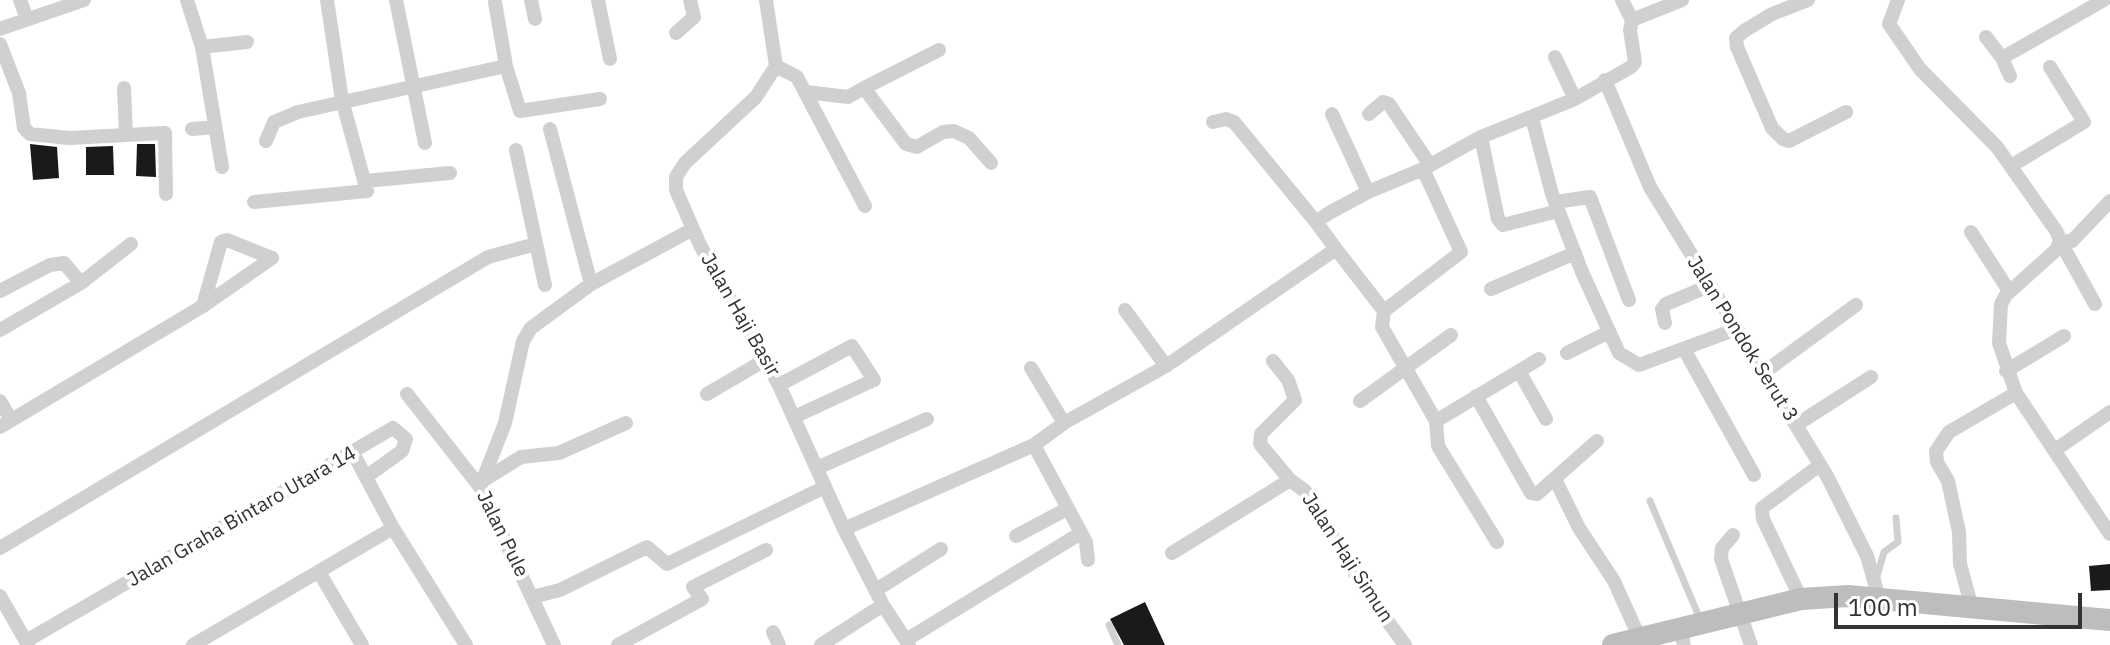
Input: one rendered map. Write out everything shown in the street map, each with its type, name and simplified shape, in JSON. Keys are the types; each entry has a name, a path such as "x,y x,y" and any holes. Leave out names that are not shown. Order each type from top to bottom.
{"main road":[{"path":"1613,645 1640,639 1682,637 1703,624 1801,599 1848,596 1877,589 1972,608 2110,620"}],"street":[{"path":"20,0 27,19"},
{"path":"0,29 84,0"},
{"path":"187,0 202,47 222,167"},
{"path":"254,202 365,194 365,181 342,100 327,0"},
{"path":"396,0 425,143"},
{"path":"531,0 535,19"},
{"path":"598,0 610,59"},
{"path":"676,33 694,17 690,0"},
{"path":"766,0 776,66 787,69 797,77 865,206"},
{"path":"1316,222 1368,192 1426,167 1481,137 1575,99 1635,62 1630,30 1632,20 1622,0"},
{"path":"1632,20 1682,0"},
{"path":"1808,0 1772,14 1744,31 1736,38 1737,47 1772,128 1783,139 1789,141 1846,112"},
{"path":"1898,0 1889,24 1920,69 1952,98 2011,166 2060,241 2095,304"},
{"path":"2002,58 2104,0"},
{"path":"495,2 506,66 520,111 600,99"},
{"path":"1986,37 2002,58 2010,76"},
{"path":"202,47 247,42"},
{"path":"0,44 19,93 24,128 30,134 69,138 165,133 166,194"},
{"path":"806,92 848,97 939,50"},
{"path":"1555,57 1575,99"},
{"path":"266,141 274,122 342,100 506,66"},
{"name":"Jalan Haji Basir","path":"776,66 756,97 685,163 676,177 676,190 693,229 779,385 844,529 883,605 907,642"},
{"path":"2011,166 2084,122 2050,67"},
{"name":"Jalan Pondok Serut 3","path":"1605,80 1650,187 1734,330 1820,465 1867,556 1877,589"},
{"path":"124,88 126,135"},
{"path":"864,88 906,144 917,147 943,132 954,131 969,138 991,163"},
{"path":"1369,114 1383,102 1389,104 1426,167 1461,252 1384,311"},
{"path":"1332,114 1368,192"},
{"path":"1532,118 1557,207 1619,353 1633,365 1734,330"},
{"path":"1213,122 1229,119 1234,122 1384,311 1382,327 1436,421 1438,446 1497,542"},
{"path":"192,129 215,127"},
{"path":"550,129 591,284"},
{"path":"1481,137 1498,219 1503,225 1590,197 1629,300"},
{"path":"516,150 545,285"},
{"path":"365,181 450,173"},
{"path":"2060,241 2072,241 2110,201"},
{"path":"482,484 505,423 523,341 531,328 591,284 693,229"},
{"path":"1971,232 2009,291"},
{"path":"0,401 5,424 203,306 272,259 271,256 227,240 221,242 203,306"},
{"path":"2060,241 2056,250 2009,291 2001,304 1999,343 2016,393 2110,534"},
{"path":"0,330 81,283 131,244"},
{"path":"0,548 488,257 536,244"},
{"path":"844,529 1034,445 1064,423 1166,366 1336,249"},
{"path":"1491,289 1575,253"},
{"path":"0,291 59,263 68,266 81,283"},
{"path":"1665,323 1662,309 1666,304 1709,286"},
{"path":"1763,373 1856,305"},
{"path":"1125,310 1166,366"},
{"path":"1567,353 1609,332"},
{"path":"1360,401 1451,335"},
{"path":"2006,371 2064,336"},
{"path":"779,385 852,346 874,380 794,417"},
{"path":"1684,349 1754,475"},
{"path":"1436,421 1539,359"},
{"path":"707,394 765,360"},
{"name":"Jalan Haji Simun","path":"1273,361 1288,380 1295,400 1261,434 1260,444 1290,480 1305,491 1369,596 1405,645"},
{"path":"1031,368 1064,423"},
{"path":"1519,371 1546,419"},
{"path":"1796,425 1871,377"},
{"path":"1972,608 1960,564 1959,532 1948,481 1937,462 1936,451 1949,432 2016,393"},
{"name":"Jalan Pule","path":"407,394 482,484 554,645"},
{"path":"1476,396 1531,493 1537,494 1597,441"},
{"path":"2055,450 2110,412"},
{"path":"817,468 927,419"},
{"path":"482,484 521,457 559,453 626,423"},
{"name":"Jalan Graha Bintaro Utara 14","path":"27,643 393,428 406,439 402,451 366,477"},
{"path":"1034,445 1081,533 1088,549 1088,560"},
{"path":"353,453 393,528 466,645"},
{"path":"1801,599 1763,519 1762,508 1820,465"},
{"path":"1555,479 1579,528 1614,581 1640,639"},
{"path":"1172,553 1290,480"},
{"path":"532,597 560,590 647,547 667,564 825,487"},
{"path":"1016,536 1067,509"},
{"path":"193,645 393,528"},
{"path":"907,642 1081,533"},
{"path":"1733,535 1722,548 1721,559 1751,645"},
{"path":"876,590 941,549"},
{"path":"618,645 702,599 693,587 766,550"},
{"path":"319,572 362,645"},
{"path":"2,604 27,643"},
{"path":"821,645 883,605"}],"lane":[{"path":"1650,501 1703,624"},
{"path":"1877,589 1884,552 1898,542 1896,518"},
{"path":"1109,625 1118,645"}],"building":[{"path":"30,144 57,147 59,178 33,180"},
{"path":"137,144 155,144 156,177 136,176"},
{"path":"113,146 114,175 86,175 86,147"},
{"path":"2110,564 2110,590 2091,591 2089,566"},
{"path":"1145,602 1165,645 1124,645 1110,619"}]}
